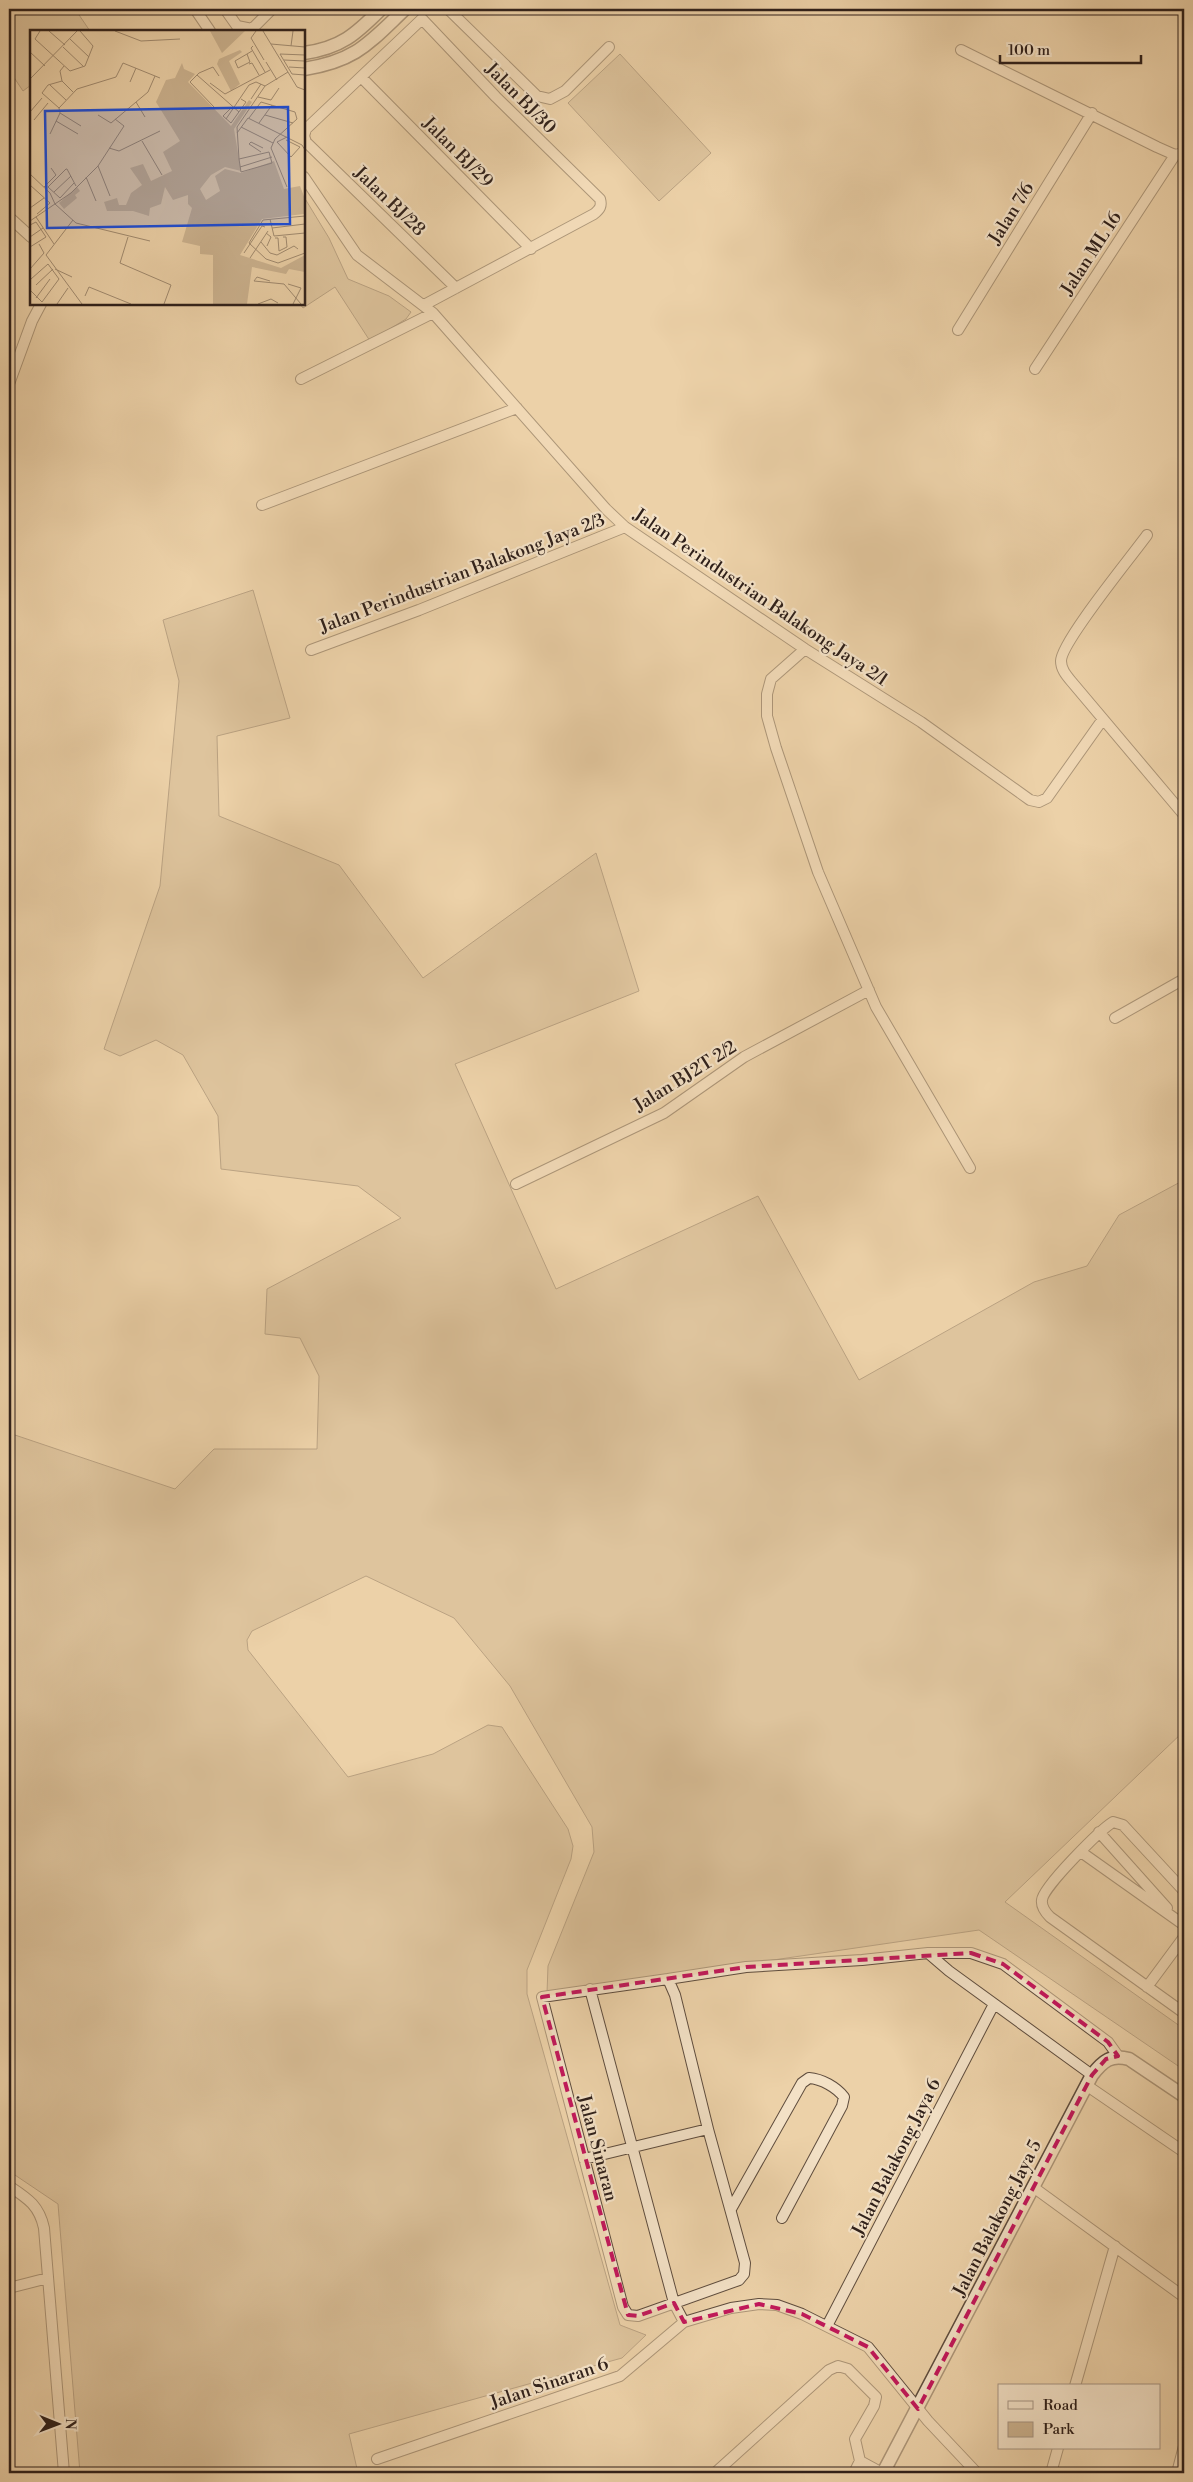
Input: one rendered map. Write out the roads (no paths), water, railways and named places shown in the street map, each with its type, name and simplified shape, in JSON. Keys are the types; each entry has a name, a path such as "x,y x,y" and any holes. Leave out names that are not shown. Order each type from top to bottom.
{"street":[{"path":"195,9 209,30"},
{"path":"225,9 237,26 252,29 272,9"},
{"path":"305,53 323,50 355,35 381,9"},
{"path":"305,69 330,64 364,48 405,9"},
{"path":"448,9 537,96 550,99 564,91 609,47"},
{"name":"Jalan BJ/30","path":"362,78 422,19 496,97 600,199 600,210 532,250"},
{"path":"961,50 1092,114 1180,154"},
{"path":"305,132 306,129 362,78"},
{"name":"Jalan BJ/29","path":"362,78 532,250"},
{"name":"Jalan 7/6","path":"958,330 1092,114"},
{"name":"Jalan BJ/28","path":"305,139 456,288"},
{"name":"Jalan ML 16","path":"1035,369 1180,154"},
{"name":"Jalan Perindustrian Balakong Jaya 2/1","path":"305,178 357,255 424,305 433,314 606,509 625,527 805,649 920,722 1030,800 1038,802 1047,798 1103,719"},
{"path":"9,217 30,236"},
{"path":"424,305 532,250"},
{"path":"9,384 32,321 40,305"},
{"path":"301,379 433,314"},
{"path":"262,505 517,408"},
{"name":"Jalan Perindustrian Balakong Jaya 2/3","path":"311,650 420,610 625,527"},
{"path":"1147,536 1084,620 1064,650 1061,660 1063,671 1184,815"},
{"path":"805,649 771,679 767,694 767,716 776,748 815,862 868,990 894,1039 970,1168"},
{"path":"1116,1018 1184,979"},
{"name":"Jalan BJ2T 2/2","path":"516,1184 664,1113 744,1057 868,990"},
{"path":"1184,1891 1123,1825 1113,1822 1099,1832 1044,1891 1042,1900 1044,1910 1184,2013"},
{"path":"1099,1832 1182,1923"},
{"path":"1081,1852 1182,1923"},
{"path":"1148,1987 1184,1937"},
{"path":"928,1953 1184,2152"},
{"path":"684,2322 674,2303 634,2148 595,2015 590,1989 746,1967 862,1960 928,1953 971,1953 1003,1964 1108,2042 1118,2056 1129,2059 1184,2096"},
{"path":"668,1979 675,1995 708,2129 745,2262 744,2274 739,2280 674,2303"},
{"name":"Jalan Sinaran","path":"590,1989 542,1997 623,2306 628,2315 638,2316 674,2303"},
{"name":"Jalan Balakong Jaya 6","path":"826,2326 994,2004"},
{"name":"Jalan Balakong Jaya 5","path":"883,2473 1089,2080 1106,2059 1118,2056"},
{"path":"731,2209 802,2083 809,2078 818,2079 839,2091 844,2098 842,2106 782,2218"},
{"path":"584,2159 708,2129"},
{"path":"9,2186 32,2201 41,2214 64,2473"},
{"path":"1034,2187 1184,2297"},
{"path":"1077,2384 1115,2246"},
{"path":"9,2288 48,2278"},
{"name":"Jalan Sinaran 6","path":"377,2459 620,2376 684,2322 730,2308 759,2304 777,2305 868,2347 918,2408 977,2473"},
{"path":"715,2473 829,2370 838,2366 848,2369 876,2397 874,2406 855,2439 860,2461 854,2473"},
{"path":"1177,2473 1184,2446"},
{"path":"1051,2473 1057,2450"},
{"path":"860,2461 883,2473"}]}
